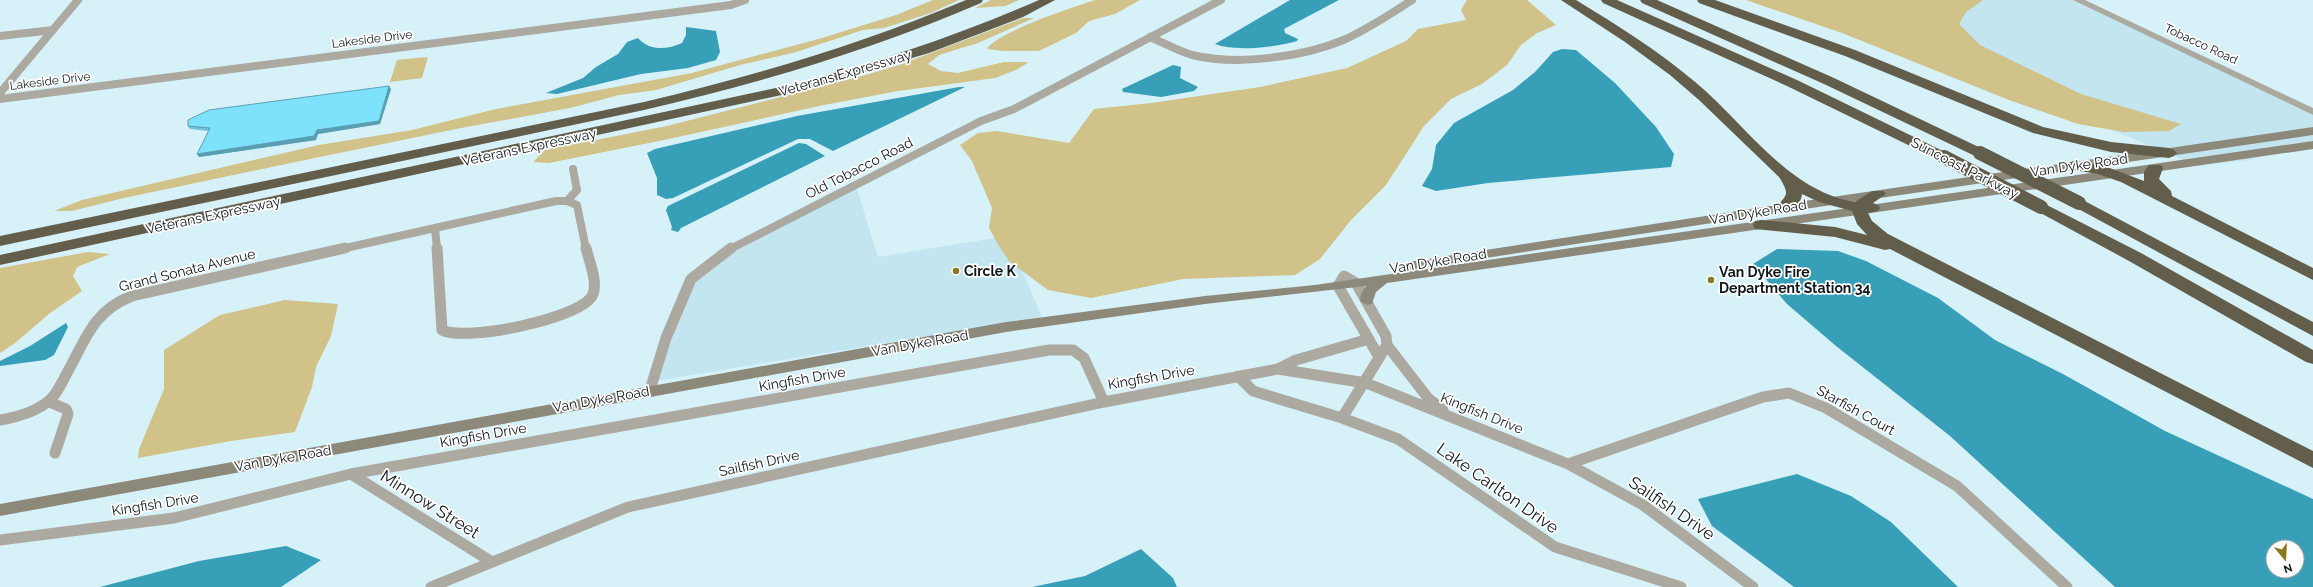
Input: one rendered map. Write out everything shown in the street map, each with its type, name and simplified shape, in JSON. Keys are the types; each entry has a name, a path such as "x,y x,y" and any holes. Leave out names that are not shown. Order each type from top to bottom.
{"highway":[{"name":"Veterans Expressway","path":"0,241 717,89 814,62 869,44 977,0"},
{"name":"Veterans Expressway","path":"0,260 795,88 865,69 928,49 992,25 1049,0"},
{"path":"1567,0 1627,38 1688,83 1713,104 1787,176 1810,192 1832,201 1868,205 1864,222 1870,228 1918,257 2313,460"},
{"name":"Suncoast Parkway","path":"1607,0 1792,83 1944,157 2142,261 2313,358"},
{"name":"Suncoast Parkway","path":"1646,0 1815,74 1980,153 2079,203 2313,330"},
{"path":"1703,0 1843,51 2038,130 2073,148 2085,159 2081,169 2114,174 2189,210 2313,275"},
{"path":"2038,130 2112,147 2169,152"},
{"path":"2155,168 2150,176 2153,184 2189,210"},
{"path":"1784,208 1793,201 1795,196 1794,187 1787,176"},
{"path":"1761,226 1814,229 1854,236 1918,257"}],"main road":[{"name":"Van Dyke Road","path":"1346,282 1384,279 1761,226 1868,205 2081,169 2169,152 2313,131"},
{"name":"Van Dyke Road","path":"2114,174 2313,145"},
{"name":"Van Dyke Road","path":"0,510 650,390 1006,327 1346,282 1832,201 1868,205"},
{"path":"1366,301 1367,293 1370,289 1384,279"}],"street":[{"path":"0,93 78,0"},
{"name":"Lakeside Drive","path":"0,99 724,6 745,0"},
{"name":"Old Tobacco Road","path":"650,390 666,338 691,279 730,250 981,121 1014,108 1221,0"},
{"path":"1150,37 1197,56 1240,59 1288,54 1335,42 1363,30 1412,0"},
{"name":"Tobacco Road","path":"2078,0 2313,112"},
{"path":"0,36 53,30"},
{"path":"435,227 442,330 449,334 474,333 563,314 580,308 593,296 595,289 577,205 567,201 576,190 573,169"},
{"name":"Grand Sonata Avenue","path":"0,420 29,412 49,402 56,394 98,317 116,302 132,296 435,227 556,201 567,201"},
{"path":"1342,418 1366,383 1379,357 1385,352 1387,345 1386,336 1366,301 1346,282"},
{"path":"1346,282 1368,339 1379,357"},
{"path":"1278,369 1296,360 1368,339"},
{"path":"1387,345 1428,398 1449,416"},
{"name":"Kingfish Drive","path":"0,540 174,518 351,474 1049,350 1073,350 1084,358 1104,402 1278,369 1366,383 1568,464"},
{"name":"Lake Carlton Drive","path":"1238,376 1253,391 1342,418 1398,439 1555,547 1681,587"},
{"name":"Starfish Court","path":"1568,464 1763,397 1790,393 1826,408 1957,486 2067,587"},
{"path":"49,402 66,409 68,414 55,453"},
{"name":"Sailfish Drive","path":"431,587 628,507 1104,402"},
{"name":"Sailfish Drive","path":"1568,464 1643,505 1735,572 1753,587"},
{"name":"Minnow Street","path":"351,474 492,562"}],"shaded area":[{"path":"933,0 959,0 931,13 884,28 863,30 796,52 740,65 656,90 619,95 570,108 461,128 310,159 124,198 72,211 54,211 82,200 319,145 412,130 496,109 692,73 822,38 896,15"},
{"path":"991,0 1019,0 1005,6 975,8"},
{"path":"1096,0 1140,0 1115,14 1089,21 1076,33 1039,51 1003,51 987,49 1004,35 1019,28"},
{"path":"1467,0 1527,0 1556,25 1537,33 1521,45 1507,65 1482,84 1451,99 1424,126 1386,185 1351,220 1320,259 1295,275 1183,279 1091,298 1048,290 1009,261 989,228 992,208 972,161 960,145 978,133 997,131 1069,143 1094,109 1151,103 1260,87 1347,68 1406,41 1418,29 1466,20 1461,10"},
{"path":"1746,0 1983,0 1966,12 1959,24 1980,45 2081,94 2181,124 2169,131 2124,132 2078,124 2009,100 1842,33"},
{"path":"1915,0 2074,0 2313,115 2313,143 2248,160 2198,166 1999,83"},
{"path":"1023,18 1034,18 978,43 939,55 928,64 941,71 958,73 1004,62 1029,62 1016,70 995,78 898,91 824,105 664,140 549,163 533,162 545,150 667,126 862,76 899,65"},
{"path":"428,57 422,78 390,82 397,60"},
{"path":"856,186 878,257 1007,236 1042,317 656,381 695,279 736,249"},
{"path":"88,252 110,254 77,267 73,276 82,291 50,313 15,343 0,353 0,268"},
{"path":"285,300 338,304 331,336 316,367 312,387 295,432 231,441 138,458 139,449 164,389 164,350 220,315"}],"water":[{"path":"1290,0 1339,0 1284,29 1285,33 1298,39 1297,41 1256,48 1233,48 1215,44"},
{"path":"686,27 716,31 720,52 716,60 688,68 641,74 557,94 546,93 583,78 596,67 618,54 627,42 638,38 647,45 658,48 670,47 682,43 686,35"},
{"path":"1562,49 1576,50 1615,83 1656,127 1674,154 1671,167 1488,183 1436,191 1422,186 1432,169 1436,145 1454,123 1513,90 1535,72 1553,52"},
{"path":"1173,65 1181,67 1180,78 1198,87 1194,91 1161,97 1123,92 1122,89"},
{"path":"965,87 833,151 810,139 798,139 673,198 666,199 657,195 657,178 647,153 655,149 797,116"},
{"path":"799,143 806,144 825,156 681,228 678,232 671,230 672,227 666,210 668,206"},
{"path":"1777,249 1838,251 1866,261 1938,298 1995,340 2063,374 2165,431 2313,499 2313,587 2115,587 1950,436 1836,346 1787,304 1753,264"},
{"path":"66,323 68,327 54,355 45,360 0,366 0,361 30,346"},
{"path":"1797,474 1851,496 1891,522 1958,587 1794,587 1712,526 1698,499"},
{"path":"286,546 321,560 281,587 100,587 199,561"},
{"path":"1141,549 1173,578 1177,587 1032,587 1085,576"}],"building":[{"path":"389,86 379,121 317,130 314,136 197,154 210,128 188,126 188,120 209,110"}],"place":[{"name":"Circle K","path":"956,271"},
{"name":"Van Dyke Fire Department Station 34","path":"1711,280"}]}
